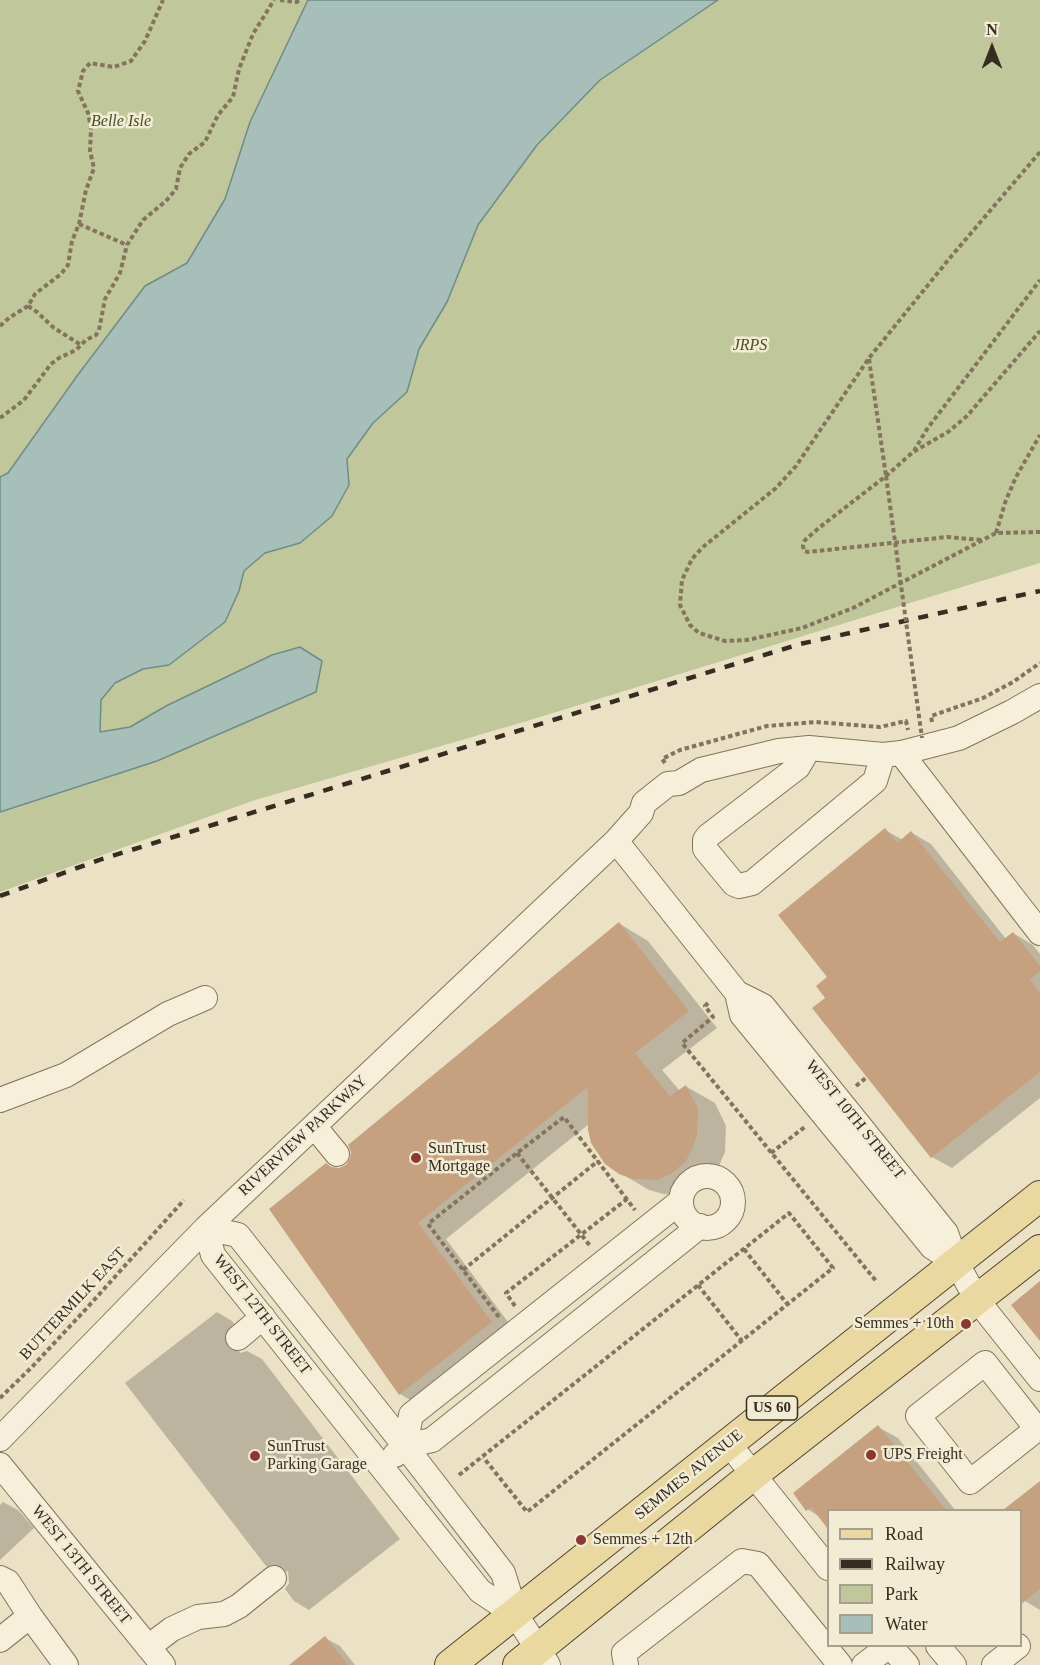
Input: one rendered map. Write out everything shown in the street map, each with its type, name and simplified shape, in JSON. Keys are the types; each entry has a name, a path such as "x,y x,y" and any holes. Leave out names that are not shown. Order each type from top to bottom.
{"main road":[{"name":"SEMMES AVENUE","path":"450,1665 516,1615 728,1443 1040,1196"},
{"name":"US 60","path":"535,1660 754,1474 1040,1250"}],"street":[{"name":"RIVERVIEW PARKWAY","path":"0,1439 206,1228 615,841 641,813 644,803 668,784 673,774 701,770 779,751 809,748 902,747 958,738 1040,696"},
{"path":"809,748 798,767 705,840 705,849 734,884 739,886 752,883 875,781 902,747 1040,933"},
{"name":"WEST 10TH STREET","path":"615,841 737,993 763,1006 946,1233 956,1262 977,1300 1040,1379"},
{"path":"0,1100 66,1075 168,1014 205,998"},
{"path":"314,1126 337,1154"},
{"path":"699,1177 715,1177 729,1187 733,1203 727,1218 712,1227 700,1226 688,1219 683,1212 681,1201 685,1187 699,1177"},
{"path":"405,1446 411,1415 681,1201"},
{"path":"382,1467 405,1446 432,1440 700,1226"},
{"name":"WEST 12TH STREET","path":"516,1615 480,1591 213,1255 206,1228 238,1235 503,1573 516,1615 535,1660"},
{"path":"238,1338 263,1317"},
{"path":"985,1363 1039,1428 969,1482 918,1416 985,1363"},
{"path":"728,1443 827,1567"},
{"name":"WEST 13TH STREET","path":"0,1465 163,1665"},
{"path":"626,1665 624,1653 742,1561 758,1564 840,1665"},
{"path":"0,1578 8,1582 66,1665"},
{"path":"148,1647 172,1629 198,1617 224,1614 239,1606 274,1578"},
{"path":"0,1640 30,1616"},
{"path":"864,1665 889,1647"},
{"path":"891,1647 907,1665"},
{"path":"939,1647 954,1665"},
{"path":"994,1665 1017,1647"}],"path":[{"path":"0,326 28,306 35,294 61,274 68,265 72,241 94,168 90,151 91,128 88,113 78,91 82,71 90,63 114,67 130,61 145,41 163,0"},
{"path":"0,418 24,400 51,363 76,350 96,335 105,299 120,273 128,245 143,220 166,201 176,189 180,168 189,154 205,142 218,115 233,97 239,69 253,34 274,0"},
{"path":"280,0 296,3 302,0"},
{"path":"1040,152 942,267 869,358 796,466 776,488 703,547 692,559 685,570 680,605 690,625 699,633 725,641 747,640 802,628 853,608 996,533 1040,532"},
{"path":"79,224 128,245"},
{"path":"913,452 927,429 1040,280"},
{"path":"28,306 54,328 81,345"},
{"path":"983,541 946,537 847,549 808,552 804,550 805,540 913,452 948,432 967,416 1040,331"},
{"path":"869,358 922,738"},
{"path":"996,533 1016,477 1040,435"},
{"path":"933,726 931,716 983,698 1013,682 1040,663"},
{"path":"673,774 662,759 680,750 732,734 788,723 816,722 880,727 906,721 902,747"},
{"path":"902,747 928,737"},
{"path":"708,1003 705,1006 713,1017 682,1042 876,1281"},
{"path":"855,1086 867,1077"},
{"path":"504,1324 428,1224 564,1117 648,1227"},
{"path":"771,1153 807,1125"},
{"path":"517,1153 586,1240"},
{"path":"464,1270 598,1161"},
{"path":"519,1311 506,1293 627,1199"},
{"name":"BUTTERMILK EAST","path":"0,1398 32,1367 184,1200"},
{"path":"459,1475 789,1213 833,1268 527,1512 483,1457"},
{"path":"744,1249 788,1305"},
{"path":"698,1285 742,1341"}],"green space":[{"name":"Belle Isle","path":"0,0 308,0 250,122 225,199 187,263 145,286 8,473 0,477"},
{"name":"JRPS","path":"718,0 1040,0 1040,563 527,721 252,801 0,892 0,812 157,761 272,655 166,706 130,727 100,733 101,700 115,683 143,669 169,665 239,591 244,571 265,553 300,543 349,485 347,459 373,423 407,392 419,349 447,301 478,225 537,145 600,80"}],"water":[{"path":"308,0 718,0 600,80 537,145 478,225 447,302 419,349 407,392 373,423 347,459 349,485 332,516 300,543 265,553 244,571 239,591 225,622 169,665 143,669 115,683 101,700 100,732 130,727 166,706 272,655 300,647 322,661 316,692 157,761 0,812 0,477 8,473 145,286 187,263 225,199 250,122"}],"building":[{"path":"885,828 897,843 911,831 1000,942 1013,932 1040,966 1040,971 1030,980 1040,993 1040,1072 931,1158 812,1008 825,998 816,986 827,977 778,915"},
{"name":"SunTrust Mortgage","path":"619,922 689,1011 635,1053 670,1096 686,1085 698,1108 697,1135 693,1147 686,1161 671,1174 657,1180 633,1179 619,1174 605,1164 591,1143 588,1130 588,1087 418,1223 492,1322 399,1395 269,1209 326,1163 331,1167 339,1168 346,1165 351,1152 348,1145"},
{"path":"1040,1281 1040,1341 1011,1305"},
{"name":"UPS Freight","path":"878,1425 945,1509 827,1509 827,1528 811,1507 806,1511 793,1493"},
{"path":"1040,1481 1040,1589 1022,1603 1022,1509 1004,1509"},
{"path":"325,1636 348,1665 289,1665"}],"railway":[{"path":"0,896 102,859 800,644 1040,591"}],"place":[{"name":"SunTrust Mortgage","path":"416,1158"},
{"name":"Semmes + 10th","path":"966,1324"},
{"name":"UPS Freight","path":"871,1455"},
{"name":"SunTrust Parking Garage","path":"255,1456"},
{"name":"Semmes + 12th","path":"581,1540"}]}
